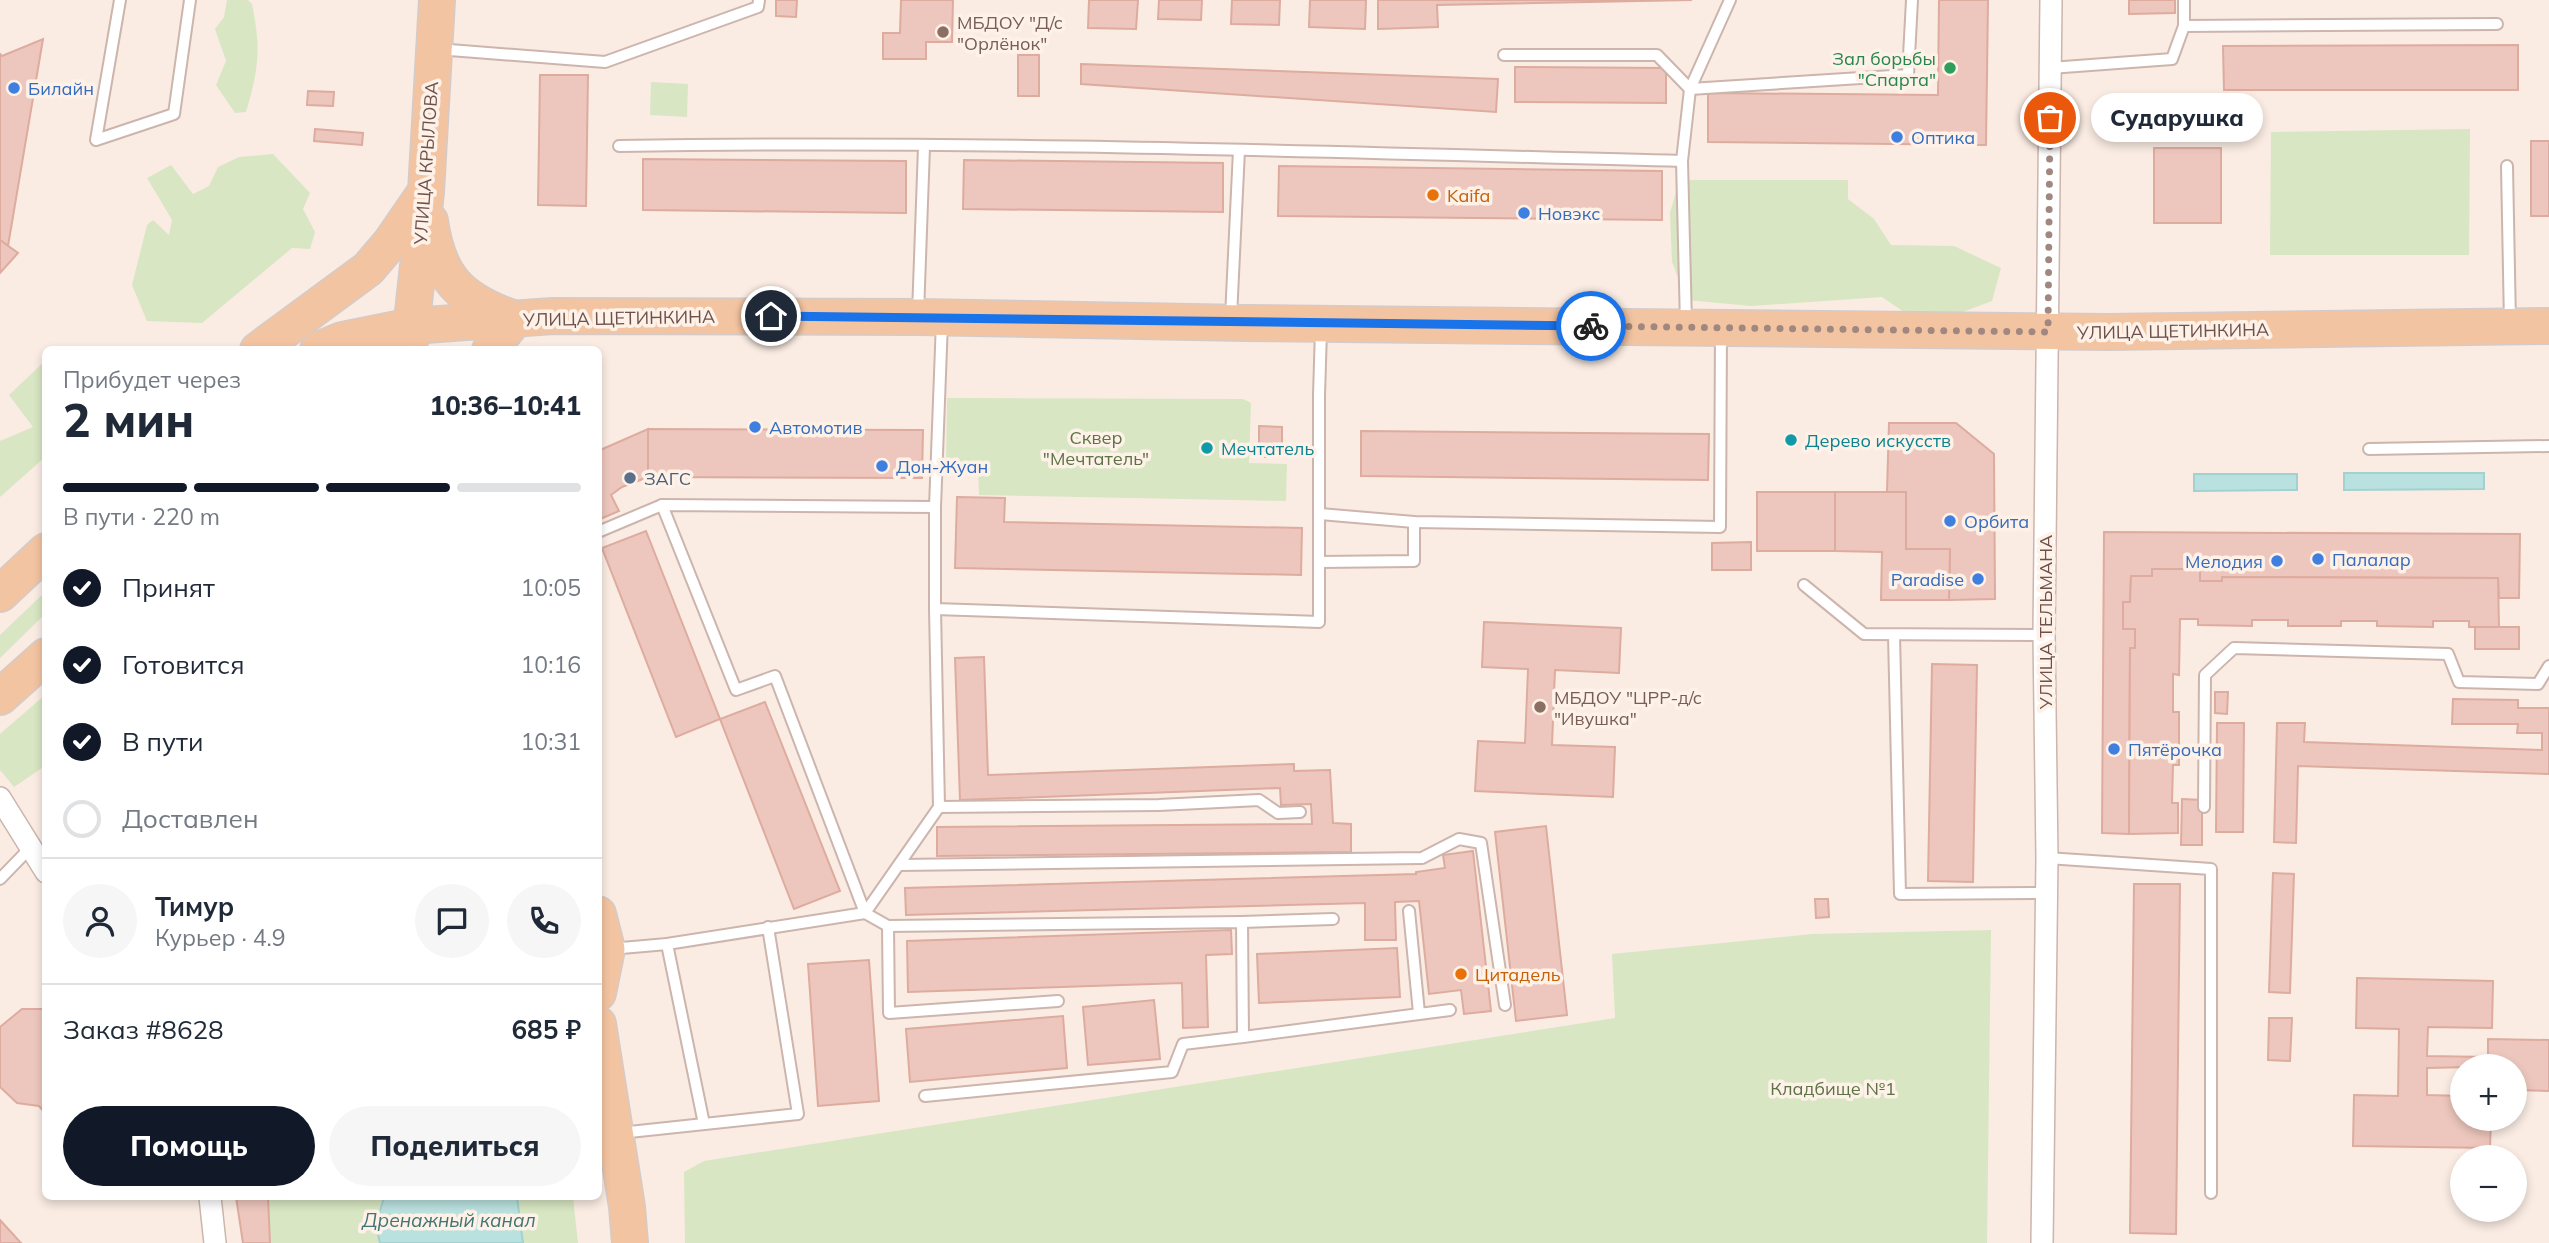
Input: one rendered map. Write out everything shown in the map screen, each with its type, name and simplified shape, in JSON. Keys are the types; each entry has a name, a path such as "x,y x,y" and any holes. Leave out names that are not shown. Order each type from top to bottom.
{"main road":[{"name":"УЛИЦА КРЫЛОВА","path":"408,344 426,192 437,0"},
{"path":"426,192 434,246 446,273 463,294 483,308 515,319 494,346"},
{"path":"263,346 368,268 391,242 426,192"},
{"name":"УЛИЦА ЩЕТИНКИНА","path":"328,346 342,340 408,344 515,319 552,316 930,317 2048,332 2549,326"},
{"path":"0,594 42,555"},
{"path":"0,697 42,660"},
{"path":"602,930 607,949 602,973"},
{"path":"602,1050 627,1206 629,1243"}],"street":[{"name":"УЛИЦА ТЕЛЬМАНА","path":"2042,1243 2047,893 2044,635 2051,0"},
{"path":"0,798 42,866"},
{"path":"210,1200 215,1243"}],"lane":[{"path":"120,0 96,140 174,114 188,1"},
{"path":"435,49 605,62 758,7 758,0"},
{"path":"1686,327 1682,161 1690,89 1730,0"},
{"path":"1504,55 1657,55 1690,89 1908,75 1912,0"},
{"path":"2050,68 2172,59 2184,26 2184,0"},
{"path":"2184,26 2497,24"},
{"path":"619,146 803,143 924,147 1240,149 1682,161"},
{"path":"865,914 939,807 935,507 924,147"},
{"path":"1231,323 1240,149"},
{"path":"2507,166 2510,326"},
{"path":"935,609 1319,622 1321,324"},
{"path":"1320,514 1414,522 1720,527 1721,328"},
{"path":"2369,449 2549,446"},
{"path":"602,530 662,505 935,507"},
{"path":"662,505 736,690 775,676 865,914"},
{"path":"1319,562 1414,561 1414,522"},
{"path":"1804,585 1864,634 2044,635"},
{"path":"1894,635 1900,894 2047,893"},
{"path":"2204,807 2205,675 2234,648 2448,654 2459,682 2538,684 2549,666"},
{"path":"939,807 1159,805 1259,800 1278,813 1300,812"},
{"path":"899,865 1422,858 1459,839 1481,843 1505,1005"},
{"path":"0,879 30,848"},
{"path":"2047,858 2211,869 2211,1193"},
{"path":"1409,911 1419,1013"},
{"path":"607,949 667,944 865,914 888,926 1333,919"},
{"path":"1242,922 1243,1037"},
{"path":"888,926 889,1013 1058,1001"},
{"path":"615,1133 798,1114 768,927"},
{"path":"667,944 704,1124"},
{"path":"925,1096 1172,1072 1183,1044 1450,1010"}],"green space":[{"path":"227,0 248,0 252,4 255,20 257,58 246,112 235,113 216,85 226,61 215,29 224,17"},
{"path":"651,82 688,84 687,117 650,115"},
{"path":"2470,129 2469,255 2270,255 2271,132"},
{"path":"273,154 310,193 303,209 315,232 310,249 292,248 202,323 147,321 132,285 147,225 153,220 169,235 172,220 147,178 171,165 193,194 209,186 218,167 239,157"},
{"path":"1688,180 1848,180 1848,199 1874,219 1891,245 1954,246 2001,268 1992,301 1936,322 1910,316 1882,297 1751,306 1687,300 1672,262 1670,213 1677,188 1688,186"},
{"path":"42,364 42,460 0,497 0,441 33,427 9,395"},
{"name":"Сквер \"Мечтатель\"","path":"947,398 1243,399 1251,403 1249,463 1287,464 1286,501 979,495 978,470 946,469"},
{"path":"42,595 42,617 0,658 0,635"},
{"path":"42,698 42,768 14,787 0,770 0,734"},
{"name":"Кладбище №1","path":"1991,930 1987,1243 685,1243 684,1172 704,1161 1615,1018 1612,954 1812,934"},
{"path":"268,1200 383,1200 376,1226 380,1243 270,1243"},
{"path":"517,1200 573,1200 578,1243 523,1243"}],"water":[{"path":"2344,473 2484,473 2484,489 2344,490"},
{"path":"2194,474 2297,474 2297,490 2194,491"},
{"name":"Дренажный канал","path":"383,1200 517,1200 523,1243 380,1243 376,1226"}],"building":[{"path":"776,0 797,0 796,17 776,16"},
{"path":"901,0 953,0 952,42 926,42 926,59 883,59 883,33 900,33"},
{"path":"1089,0 1138,0 1136,29 1088,28"},
{"path":"1159,0 1202,0 1201,20 1158,19"},
{"path":"1232,0 1280,0 1279,25 1231,24"},
{"path":"1310,0 1366,0 1365,29 1309,27"},
{"path":"1378,0 1692,0 1437,5 1438,27 1378,29"},
{"path":"1939,0 1988,0 1986,145 1708,142 1708,93 1938,95"},
{"path":"2129,0 2175,0 2175,13 2129,14"},
{"path":"43,39 8,246 0,240 0,54 2,56"},
{"path":"2518,45 2518,90 2224,90 2223,46"},
{"path":"1018,55 1039,55 1039,96 1018,96"},
{"path":"1081,64 1498,79 1496,112 1081,84"},
{"path":"1515,67 1666,68 1666,103 1515,102"},
{"path":"540,75 588,75 586,206 538,205"},
{"path":"308,91 334,92 333,106 307,105"},
{"path":"315,129 363,133 362,145 314,141"},
{"path":"2531,141 2549,141 2549,216 2531,216"},
{"path":"2154,148 2221,148 2221,223 2154,223"},
{"path":"643,159 906,161 906,213 643,210"},
{"path":"964,160 1223,163 1223,212 963,209"},
{"path":"1279,166 1662,171 1662,220 1278,216"},
{"path":"0,240 18,253 0,273"},
{"name":"Орбита","path":"1889,423 1956,423 1994,454 1995,599 1949,600 1950,549 1906,549 1906,492 1887,492"},
{"path":"1259,426 1282,427 1282,457 1259,457"},
{"path":"648,429 923,430 922,478 648,477"},
{"path":"648,429 648,477 622,487 611,495 619,511 602,518 602,449"},
{"path":"1361,431 1709,434 1708,480 1361,476"},
{"path":"1757,492 1835,492 1835,551 1757,551"},
{"path":"1835,492 1906,492 1906,549 1950,549 1949,600 1881,600 1882,552 1835,551"},
{"path":"957,497 1005,498 1004,522 1302,528 1301,575 955,568"},
{"path":"646,531 720,719 676,737 602,548"},
{"path":"2104,532 2520,534 2519,598 2499,598 2498,578 2222,577 2222,581 2200,581 2200,569 2152,569 2152,576 2131,576 2130,602 2123,602 2123,629 2135,629 2135,648 2130,648 2129,834 2102,833"},
{"path":"1751,542 1751,570 1712,570 1712,543"},
{"path":"2152,569 2200,569 2200,581 2222,581 2222,577 2498,578 2499,627 2469,627 2469,621 2433,621 2433,627 2377,626 2377,621 2341,621 2341,626 2288,626 2288,620 2252,620 2252,626 2198,625 2198,619 2180,619 2179,675 2173,674 2173,712 2179,712 2179,765 2173,765 2172,803 2178,803 2178,833 2129,834 2130,648 2135,648 2135,629 2123,629 2123,602 2130,602 2131,576 2152,576"},
{"name":"МБДОУ \"ЦРР-д/с \"Ивушка\"","path":"1484,622 1621,628 1619,673 1555,670 1552,745 1615,747 1613,797 1475,791 1478,741 1525,743 1528,669 1482,667"},
{"path":"2475,627 2519,627 2519,649 2475,649"},
{"path":"984,657 988,775 1294,764 1294,771 1330,770 1333,823 1351,824 1351,852 937,856 937,827 1312,824 1311,804 1281,805 1280,788 960,800 955,658"},
{"path":"1932,664 1977,665 1973,882 1928,881"},
{"path":"2215,692 2228,692 2227,714 2215,713"},
{"path":"2453,699 2518,700 2518,708 2549,708 2549,774 2298,766 2296,843 2274,842 2277,723 2305,723 2304,742 2542,750 2542,733 2517,733 2518,724 2452,724"},
{"path":"765,702 840,891 794,909 720,719"},
{"path":"2217,723 2244,723 2243,832 2216,832"},
{"path":"2182,799 2202,800 2202,845 2181,845"},
{"path":"1546,826 1567,1015 1516,1021 1495,832"},
{"path":"1473,851 1491,1011 1464,1014 1461,990 1429,994 1419,901 1395,902 1396,940 1365,940 1365,903 906,915 905,888 1416,874 1445,868 1443,855"},
{"path":"2273,873 2294,874 2290,993 2269,992"},
{"path":"2134,884 2180,884 2176,1234 2130,1233"},
{"path":"1815,899 1828,899 1829,917 1816,918"},
{"path":"1231,930 1232,954 1206,955 1208,1027 1183,1028 1182,983 908,992 907,941"},
{"path":"1397,948 1400,997 1259,1003 1257,954"},
{"path":"869,960 879,1101 818,1106 808,964"},
{"path":"2357,978 2493,981 2492,1028 2428,1027 2427,1056 2450,1056 2450,1067 2427,1068 2427,1095 2450,1096 2450,1131 2491,1131 2490,1145 2450,1145 2450,1147 2353,1146 2354,1095 2398,1096 2399,1029 2356,1028"},
{"path":"1154,1000 1160,1059 1088,1065 1083,1007"},
{"path":"22,1009 42,1009 42,1109 39,1106 17,1103 0,1087 0,1027"},
{"path":"1063,1016 1067,1068 910,1082 906,1029"},
{"path":"2269,1018 2292,1018 2290,1061 2268,1060"},
{"path":"2488,1039 2549,1040 2549,1091 2527,1090 2527,1054 2488,1054"},
{"path":"236,1200 268,1200 270,1243 243,1243"},
{"path":"0,1220 21,1243 0,1243"}],"way so far":[{"path":"1591,326 2048,332 2050,118"}],"place":[{"name":"МБДОУ \"Д/с \"Орлёнок\"","path":"943,32"},
{"name":"Зал борьбы \"Спарта\"","path":"1950,68"},
{"name":"Билайн","path":"14,88"},
{"name":"Сударушка","path":"2050,118"},
{"name":"Оптика","path":"1897,137"},
{"name":"Kaifa","path":"1433,195"},
{"name":"Новэкс","path":"1524,213"},
{"name":"Автомотив","path":"755,427"},
{"name":"Дерево искусств","path":"1791,440"},
{"name":"Мечтатель","path":"1207,448"},
{"name":"Дон-Жуан","path":"882,466"},
{"name":"ЗАГС","path":"630,478"},
{"name":"Орбита","path":"1950,521"},
{"name":"Палалар","path":"2318,559"},
{"name":"Мелодия","path":"2277,561"},
{"name":"Paradise","path":"1978,579"},
{"name":"МБДОУ \"ЦРР-д/с \"Ивушка\"","path":"1540,707"},
{"name":"Пятёрочка","path":"2114,749"},
{"name":"Цитадель","path":"1461,974"}],"route":[{"path":"771,316 1591,326"}]}
